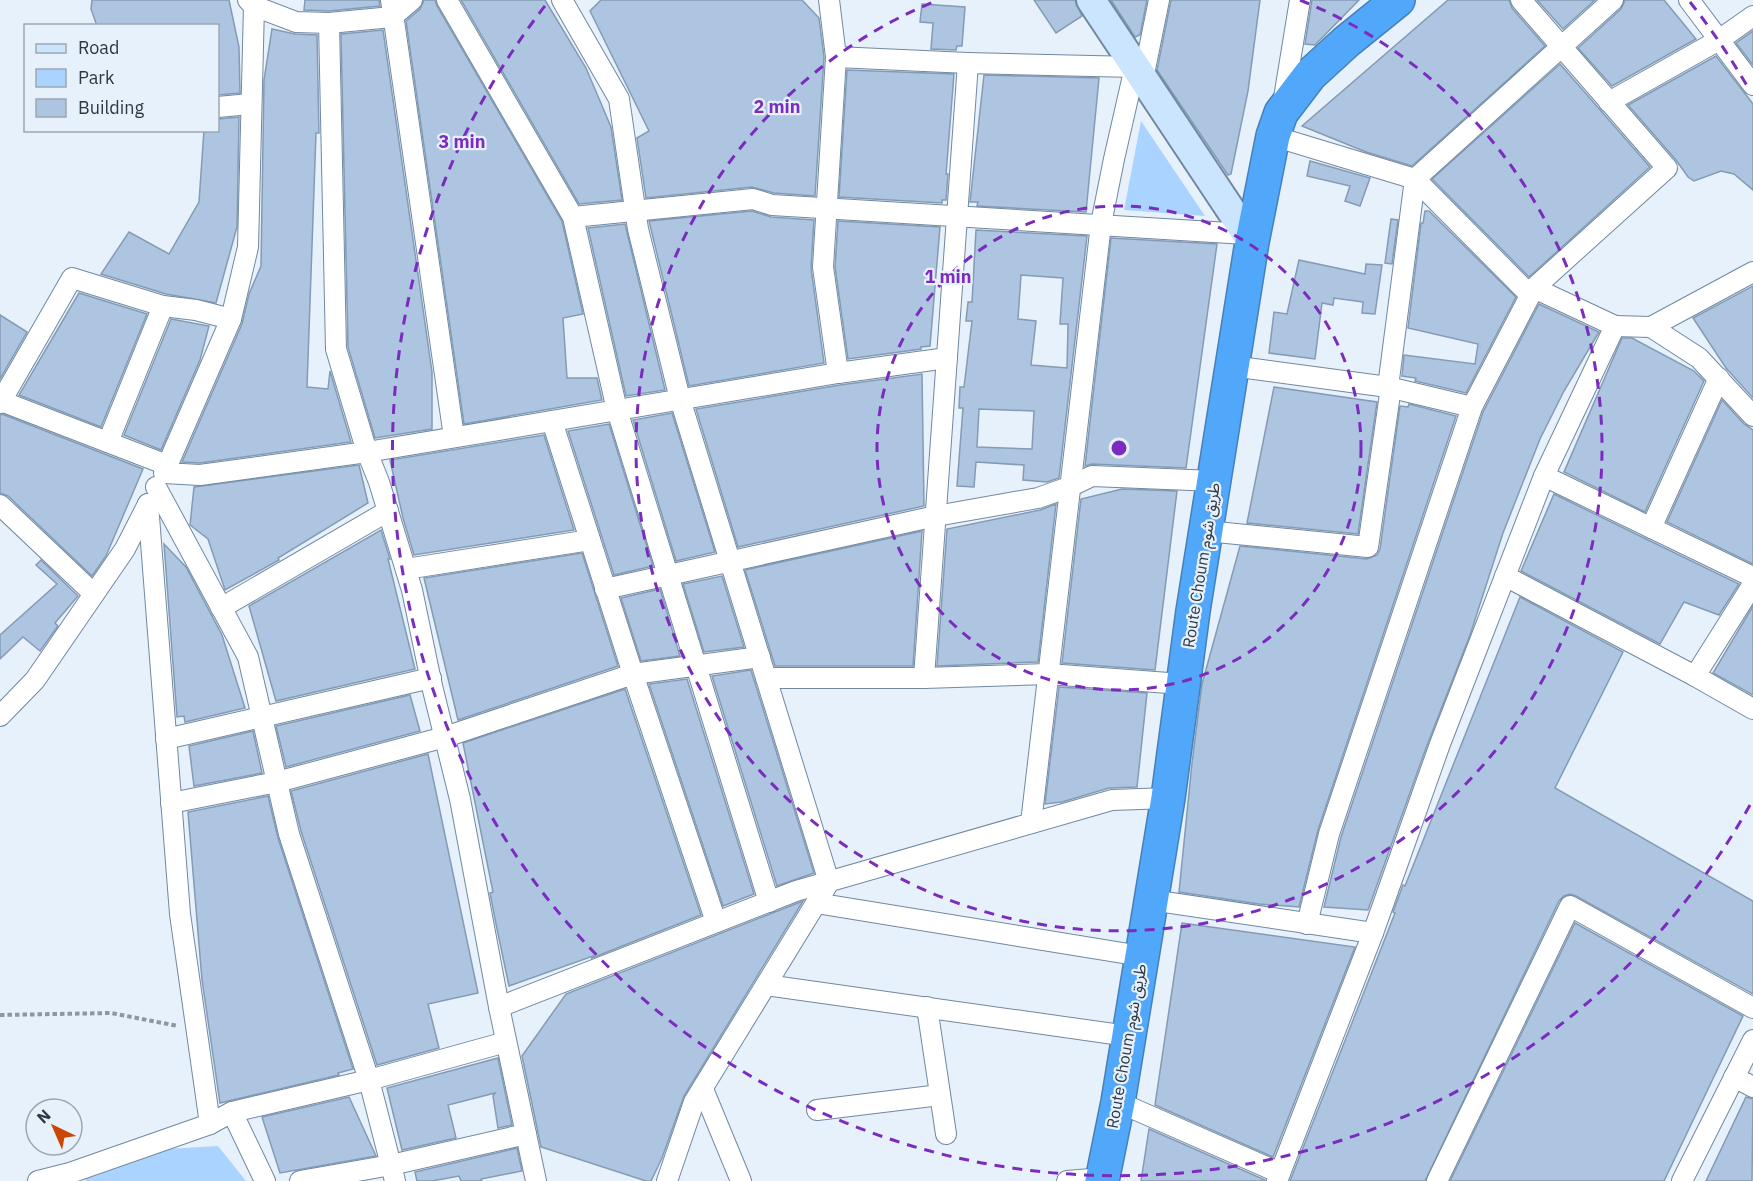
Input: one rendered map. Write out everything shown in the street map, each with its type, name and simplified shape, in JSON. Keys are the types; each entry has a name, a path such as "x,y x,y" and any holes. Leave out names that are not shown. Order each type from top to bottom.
{"highway":[{"name":"Route Choum طريق شوم","path":"1102,1180 1118,1102 1168,798 1182,684 1215,481 1249,238 1277,124 1310,75 1398,0"}],"street":[{"path":"0,716 35,680 125,549 159,482 231,318 248,247 252,2 296,22 329,23 392,8 412,0"},
{"path":"447,0 573,217 617,410 769,902"},
{"path":"829,0 836,57 824,267 838,373"},
{"path":"1091,0 1249,238"},
{"path":"1031,823 1101,224 1158,0"},
{"path":"1300,0 1277,124 1415,180 1532,291 1615,326 1651,327 1753,272"},
{"path":"1307,924 1329,834 1472,407 1532,291 1667,168 1521,0"},
{"path":"1206,531 1368,547 1415,180 1613,0"},
{"path":"1689,0 1753,86"},
{"path":"571,4 619,99 638,229 680,399 829,882 694,1102 667,1181"},
{"path":"392,8 454,437"},
{"path":"1609,102 1719,40 1753,16"},
{"path":"329,23 336,349 412,590 460,800 499,1007 536,1181"},
{"path":"836,57 1139,73"},
{"path":"924,678 968,63"},
{"path":"219,107 250,104"},
{"path":"573,217 753,199 772,205 1101,224 1249,238"},
{"path":"231,318 164,306 72,278 0,402 108,442 159,482 248,657 289,834 369,1080 393,1173"},
{"path":"108,442 164,306"},
{"path":"1118,1102 1278,1177 1373,933 1440,744 1544,476 1615,326"},
{"path":"1651,327 1700,358 1753,416"},
{"path":"159,482 367,452 838,373 947,358"},
{"path":"1232,366 1389,387 1472,407"},
{"path":"1651,528 1719,378"},
{"path":"552,421 605,589 716,922"},
{"path":"605,589 936,516 1038,498 1092,476 1215,481"},
{"path":"1544,476 1753,577"},
{"path":"159,482 166,739 171,803 180,914 210,1124"},
{"path":"0,505 94,594"},
{"path":"222,608 388,511"},
{"path":"406,569 590,540"},
{"path":"1505,576 1753,709"},
{"path":"1695,676 1753,584"},
{"path":"171,803 277,782 445,737 633,674 760,657"},
{"path":"766,678 924,678 1048,674 1182,684"},
{"path":"166,739 431,678"},
{"path":"499,1007 796,891 1112,800 1168,798"},
{"path":"1151,900 1373,933"},
{"path":"816,903 1141,956"},
{"path":"1437,1181 1570,906 1753,1008"},
{"path":"766,985 1128,1036"},
{"path":"927,1007 946,1134"},
{"path":"1682,1181 1753,1040"},
{"path":"38,1181 71,1177 210,1124 232,1112 369,1080 506,1042"},
{"path":"1734,1077 1753,1087"},
{"path":"703,1089 741,1181"},
{"path":"817,1110 940,1095"},
{"path":"232,1112 265,1181"},
{"path":"300,1181 393,1173 526,1134"},
{"path":"1067,1181 1102,1180"}],"path":[{"path":"0,1015 111,1013 196,1029"}],"green space":[{"path":"1141,121 1205,216 1124,210"},
{"path":"218,1146 246,1181 86,1181 85,1179 131,1151"}],"building":[{"path":"92,0 229,0 239,47 240,93 219,95 219,24 96,24 91,9"},
{"path":"305,0 379,0 380,6 329,11 304,10"},
{"path":"424,0 435,0 562,221 583,314 563,318 567,378 597,378 602,400 464,424 406,21 420,9"},
{"path":"461,0 545,0 586,68 611,127 622,200 579,204"},
{"path":"601,0 802,0 819,18 824,57 815,196 774,193 752,187 646,198 637,138 649,131 590,11"},
{"path":"1034,0 1075,0 1082,16 1056,33"},
{"path":"1111,0 1147,0 1140,35 1135,37"},
{"path":"1171,0 1260,0 1248,91 1231,174 1228,175 1157,70"},
{"path":"1312,0 1359,0 1315,45 1305,44"},
{"path":"1448,0 1509,0 1512,8 1545,46 1412,166 1366,152 1302,126"},
{"path":"1537,0 1595,0 1563,29"},
{"path":"1625,0 1664,0 1696,39 1612,86 1578,48 1621,9"},
{"path":"922,4 965,7 962,46 957,46 956,50 931,49 933,23 920,22"},
{"path":"272,29 295,34 317,35 319,133 316,133 307,387 328,389 330,371 351,442 200,463 182,462 242,324 249,294 261,266 264,80"},
{"path":"383,30 432,372 432,429 375,438 348,347 341,34"},
{"path":"1753,31 1753,65 1736,43"},
{"path":"1716,56 1753,104 1753,190 1734,174 1721,171 1694,181 1688,177 1628,105"},
{"path":"1560,64 1650,167 1529,277 1432,179"},
{"path":"847,70 954,74 946,200 942,200 942,203 839,197"},
{"path":"984,75 1099,78 1086,212 977,206 978,202 970,202"},
{"path":"239,117 237,227 216,303 166,294 101,274 129,232 169,254 199,202 204,132 219,132 219,119"},
{"path":"1310,161 1370,178 1360,206 1345,201 1350,186 1307,176"},
{"path":"752,211 771,217 814,220 811,268 824,363 689,386 649,221"},
{"path":"1425,211 1429,211 1516,297 1466,393 1402,376 1404,355 1475,364 1478,344 1408,328 1421,223 1423,223"},
{"path":"1391,219 1398,220 1392,264 1385,263"},
{"path":"838,221 940,227 930,346 848,359 835,267"},
{"path":"625,224 665,390 626,396 588,228"},
{"path":"976,230 1087,236 1059,478 1047,482 1023,480 1024,465 976,462 974,487 957,486 963,408 959,408 960,387 964,387 972,321 966,321 968,302 972,302","holes":["1021,275 1063,278 1060,324 1068,324 1067,368 1031,365 1036,321 1018,319","979,409 1034,411 1032,449 977,447"]},
{"path":"1111,238 1217,244 1186,468 1092,464 1085,466"},
{"path":"1299,260 1365,274 1366,264 1382,265 1375,314 1362,313 1363,302 1334,298 1333,305 1322,303 1315,359 1269,353 1274,312 1287,314"},
{"path":"1753,286 1753,398 1726,368 1693,318"},
{"path":"79,293 147,314 101,427 19,395"},
{"path":"1539,304 1599,332 1564,391 1540,439 1503,533 1470,635 1426,748 1368,910 1324,907 1341,837 1483,412"},
{"path":"0,315 27,332 0,379"},
{"path":"171,319 209,326 200,360 161,450 124,435"},
{"path":"1622,338 1632,338 1694,371 1704,381 1645,512 1564,472"},
{"path":"922,374 924,506 738,547 696,409"},
{"path":"1274,387 1377,402 1358,534 1247,523"},
{"path":"1722,400 1744,424 1753,430 1753,564 1667,522"},
{"path":"1409,404 1456,416 1318,830 1299,907 1259,904 1179,892 1202,684 1240,546 1367,559 1377,555 1380,549 1400,406 1408,407"},
{"path":"672,413 715,552 676,561 633,420"},
{"path":"0,415 143,469 106,556 92,576 8,496 0,493"},
{"path":"609,424 653,566 614,575 568,431"},
{"path":"544,435 574,530 414,555 390,460"},
{"path":"359,465 368,503 278,558 279,560 225,590 208,539 190,525 194,487"},
{"path":"1122,489 1177,491 1155,670 1062,663 1081,499"},
{"path":"1554,494 1739,584 1719,615 1684,602 1660,644 1521,571"},
{"path":"1056,504 1038,662 937,666 947,529 1040,510"},
{"path":"381,530 390,559 388,559 415,669 276,701 249,606"},
{"path":"922,531 913,666 775,666 745,570"},
{"path":"164,544 186,567 222,635 245,708 185,722 184,716 177,717"},
{"path":"582,553 618,666 458,720 424,578"},
{"path":"41,560 78,596 55,623 58,626 40,651 23,637 0,659 0,635 57,584 36,565"},
{"path":"722,576 744,647 704,652 683,584"},
{"path":"660,589 680,656 641,661 621,598"},
{"path":"1520,597 1623,652 1555,788 1753,901 1753,994 1576,896 1570,894 1564,896 1559,901 1425,1181 1290,1181 1395,913 1393,912 1403,885 1405,886"},
{"path":"1753,606 1753,695 1713,673"},
{"path":"751,670 814,873 777,886 712,676"},
{"path":"687,679 754,894 723,906 649,684"},
{"path":"1059,687 1147,693 1137,787 1109,788 1062,802 1045,804"},
{"path":"625,689 701,915 592,958 593,956 509,986 463,743"},
{"path":"410,695 420,731 286,767 276,726"},
{"path":"253,731 262,773 194,786 189,746"},
{"path":"428,754 478,993 428,1004 439,1048 377,1065 301,831 291,791"},
{"path":"268,796 278,838 353,1069 338,1073 339,1075 220,1103 202,980 188,812"},
{"path":"803,901 684,1096 662,1158 651,1181 541,1147 522,1056 566,994"},
{"path":"1182,923 1355,947 1273,1157 1155,1105"},
{"path":"1575,923 1743,1016 1664,1181 1450,1181"},
{"path":"498,1058 512,1125 498,1128 493,1096 495,1093 448,1105 456,1138 402,1150 387,1088"},
{"path":"349,1097 376,1156 280,1173 262,1117"},
{"path":"1746,1097 1753,1099 1752,1181 1706,1181"},
{"path":"1149,1129 1265,1180 1265,1181 1141,1181"},
{"path":"517,1148 522,1171 481,1179 482,1181 461,1181 459,1176 417,1181 415,1172"}]}
